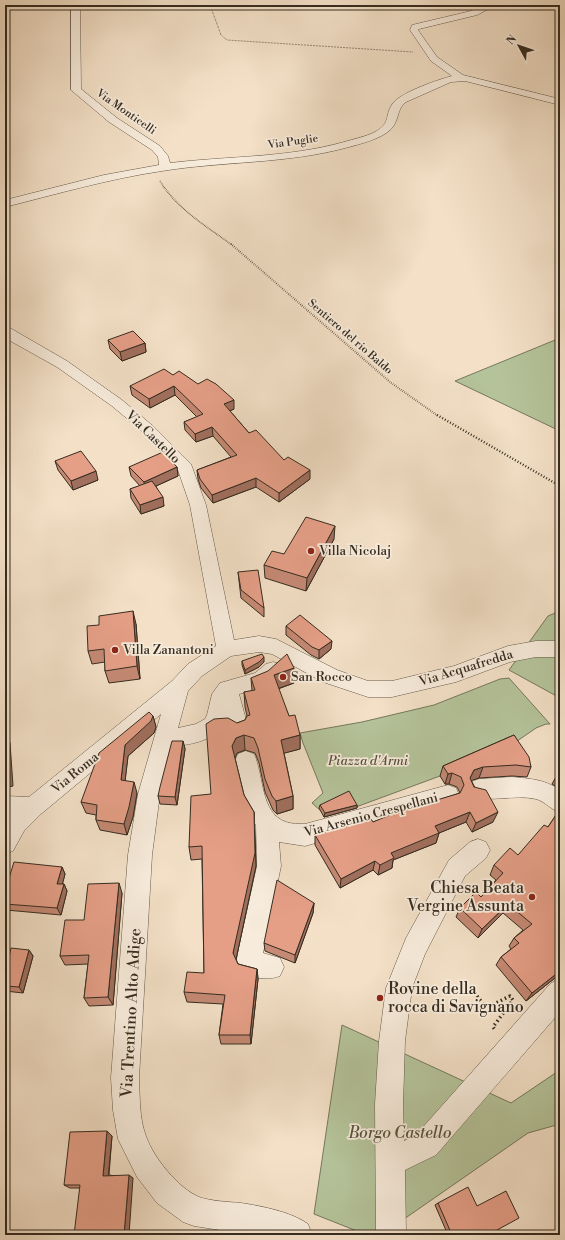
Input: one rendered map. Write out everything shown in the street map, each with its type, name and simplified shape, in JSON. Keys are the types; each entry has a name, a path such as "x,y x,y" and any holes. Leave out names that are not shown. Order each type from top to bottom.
{"street":[{"name":"Via Monticelli","path":"75,5 76,90 113,120 156,148 163,156 161,168"},
{"path":"460,78 434,59 414,30 415,27 474,13 492,5"},
{"name":"Via Puglie","path":"5,204 96,181 161,168 281,157 328,149 356,142 388,127 392,122 394,108 400,101 408,96 448,80 460,78 560,102"},
{"name":"Via Castello","path":"5,331 62,364 117,403 148,430 185,468 198,505 226,649"},
{"name":"Via Acquafredda","path":"226,649 259,644 276,647 330,676 368,689 392,689 456,674 508,654 536,649 560,649"},
{"name":"Via Roma","path":"5,843 16,824 33,807 179,687 195,670 226,649"},
{"path":"163,740 200,732 212,726 217,716 222,694 227,689 261,680 274,669 284,652"},
{"name":"Via Trentino Alto Adige","path":"179,687 149,794 140,855 125,1078 127,1110 132,1139 147,1167 167,1193 194,1211 258,1221 293,1232 297,1235"},
{"path":"227,689 238,727"},
{"name":"Via Arsenio Crespellani","path":"246,762 257,808 267,823 283,833 305,835 448,795"},
{"path":"479,789 512,786 542,790 560,803"},
{"path":"5,806 33,807"},
{"path":"267,823 269,866 251,948 250,964 271,967"},
{"path":"391,1235 389,1104 392,1041 399,988 415,947 457,868 478,850"},
{"path":"390,1162 426,1145 560,992"}],"path":[{"path":"210,5 221,35 227,40 429,53"},
{"name":"Sentiero del rio Baldo","path":"161,168 160,181 166,191 186,212 236,248 390,382 419,405 443,420 560,486"},
{"path":"477,996 486,1008 510,996 513,1000 492,1027 496,1031 502,1027"}],"green space":[{"path":"560,338 560,431 455,381"},
{"path":"560,611 560,698 509,670 548,616"},
{"name":"Piazza d'Armi","path":"509,678 550,724 536,728 510,746 440,776 356,807 322,812 312,803 323,793 300,733 362,722 434,705 500,679"},
{"name":"Borgo Castello","path":"342,1025 511,1103 560,1070 560,1124 528,1133 381,1235 367,1235 314,1214"}],"building":[{"path":"133,331 145,343 120,352 108,340"},
{"path":"164,369 173,375 179,371 198,384 207,379 216,384 234,400 224,404 249,433 256,430 284,460 288,457 310,470 279,493 256,478 212,495 200,479 197,470 237,455 212,427 195,434 184,422 203,414 174,386 149,399 130,386"},
{"path":"81,451 96,471 71,481 55,461"},
{"path":"163,452 177,467 144,482 129,467"},
{"path":"152,481 163,497 140,505 130,489"},
{"path":"306,517 335,526 307,578 264,565 272,551 284,554"},
{"path":"258,570 264,608 241,590 238,572"},
{"name":"Villa Zanantoni","path":"133,611 137,666 105,671 104,649 88,651 87,626 99,625 99,616"},
{"path":"300,615 332,641 319,650 312,647 286,626"},
{"path":"262,654 264,657 259,662 245,670 242,661"},
{"path":"287,654 294,668 274,675 289,716 295,715 300,735 281,740 293,796 276,801 272,796 265,779 258,748 254,738 244,735 236,738 232,746 244,795 254,812 255,853 233,953 238,964 257,969 250,1035 219,1035 225,995 184,992 187,972 204,973 202,846 189,847 191,796 211,794 206,724 214,719 228,718 237,723 245,720 247,716 250,715 244,692 255,690 251,678 268,671"},
{"path":"149,712 153,716 151,721 125,745 121,780 134,782 124,824 96,820 97,805 81,802 99,753"},
{"path":"6,734 9,778 5,779 5,735"},
{"path":"514,735 529,757 531,767 516,765 483,767 474,770 470,778 474,787 486,790 498,812 476,823 470,812 435,826 439,833 391,853 394,858 380,865 375,861 341,879 315,835 371,819 373,822 397,812 460,793 464,785 461,777 452,773 448,774 443,766"},
{"path":"172,741 183,741 175,797 158,796 160,787"},
{"path":"349,791 357,805 325,813 320,805"},
{"path":"560,809 560,971 532,993 501,957 519,943 514,938 532,924 508,904 482,929 460,908 476,892 481,897 503,873 494,865 510,848 518,855 544,825 548,827"},
{"path":"14,862 62,867 57,884 64,884 57,908 5,904 5,891"},
{"path":"277,880 314,903 295,955 264,943"},
{"path":"119,883 108,997 84,998 89,955 60,956 65,920 84,920 88,884"},
{"path":"11,948 29,950 19,987 5,986 5,956 9,957"},
{"path":"107,1131 103,1176 129,1175 124,1235 74,1235 80,1185 64,1185 70,1132"},
{"path":"468,1187 477,1206 506,1191 519,1218 488,1235 452,1235 438,1203"}],"place":[{"name":"Villa Nicolaj","path":"311,551"},
{"name":"Villa Zanantoni","path":"115,650"},
{"name":"San Rocco","path":"283,677"},
{"name":"Chiesa Beata Vergine Assunta","path":"532,897"},
{"name":"Rovine della rocca di Savignano","path":"380,998"}]}
